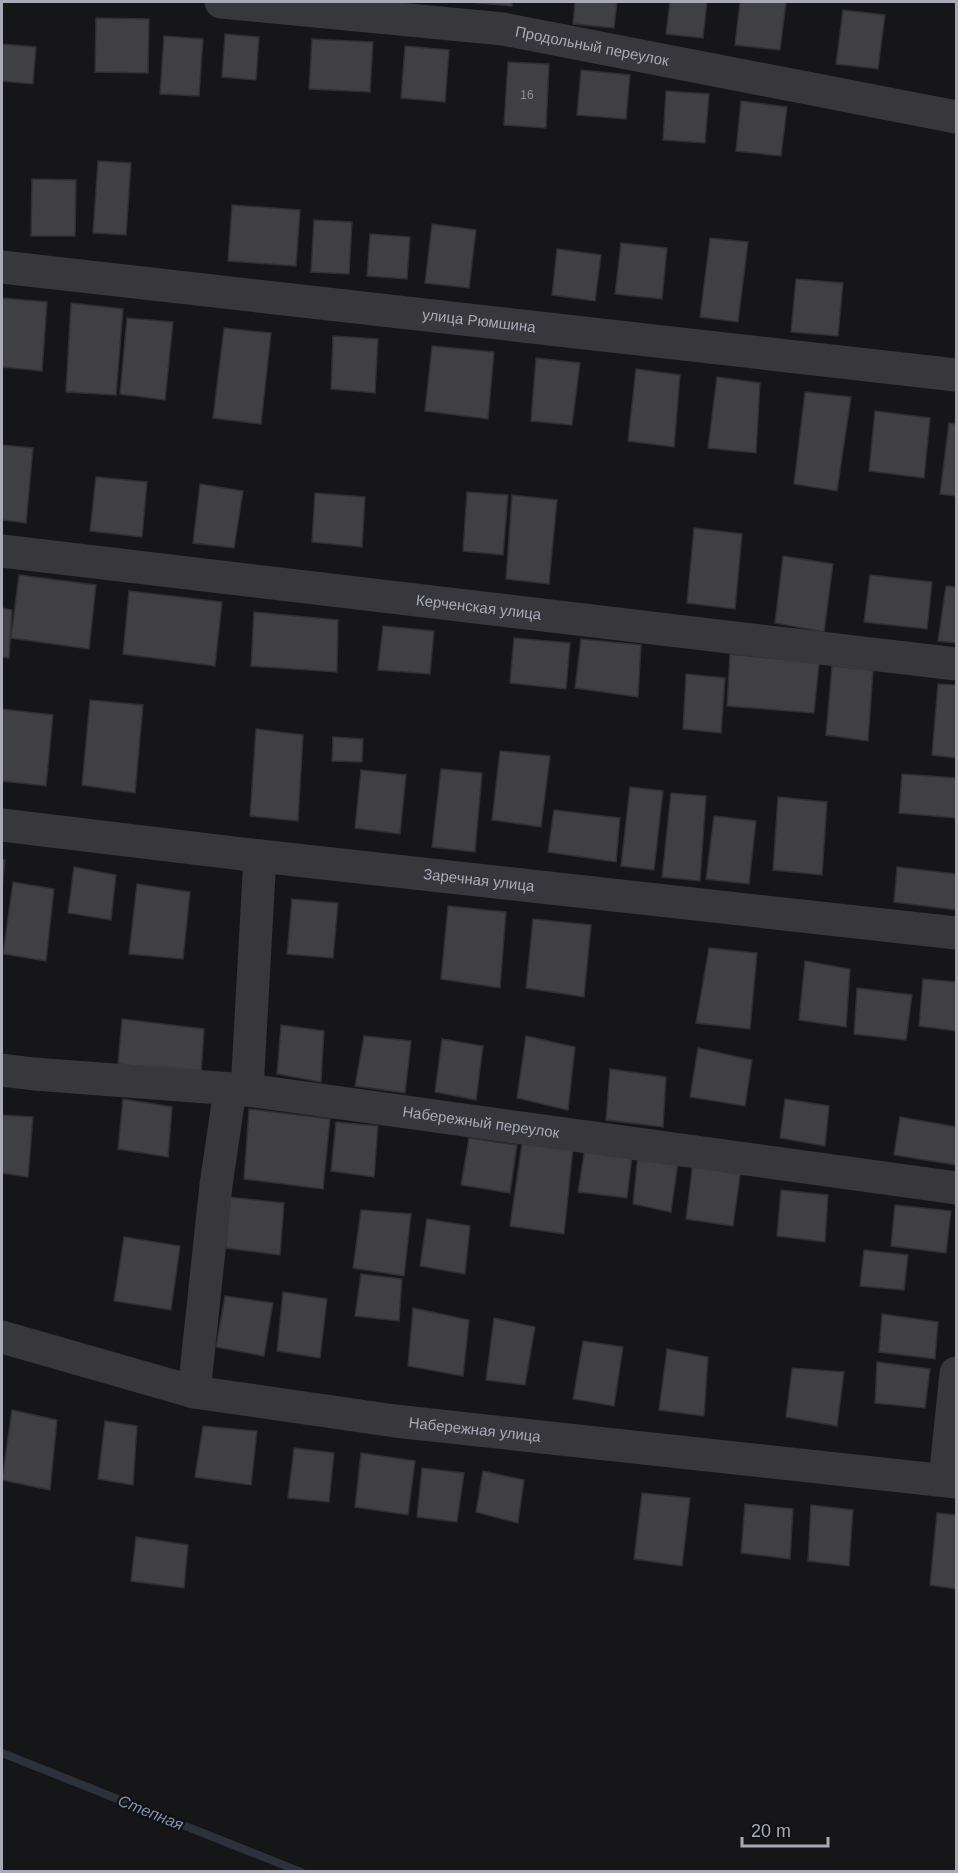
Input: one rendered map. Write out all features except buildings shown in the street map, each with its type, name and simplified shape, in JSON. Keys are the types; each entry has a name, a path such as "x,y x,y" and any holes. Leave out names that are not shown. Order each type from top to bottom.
{"street":[{"name":"Продольный переулок","path":"221,2 502,29 957,117"},
{"name":"улица Рюмшина","path":"2,267 957,375"},
{"name":"Керченская улица","path":"2,551 957,664"},
{"name":"Заречная улица","path":"2,825 260,856 957,933"},
{"path":"194,1392 216,1185 239,1090 260,856"},
{"name":"Набережный переулок","path":"2,1070 239,1090 957,1188"},
{"name":"Набережная улица","path":"2,1338 194,1392 395,1421 951,1481"},
{"path":"951,1481 957,1373"}],"waterway":[{"name":"Степная","path":"2,1753 301,1872"}]}
